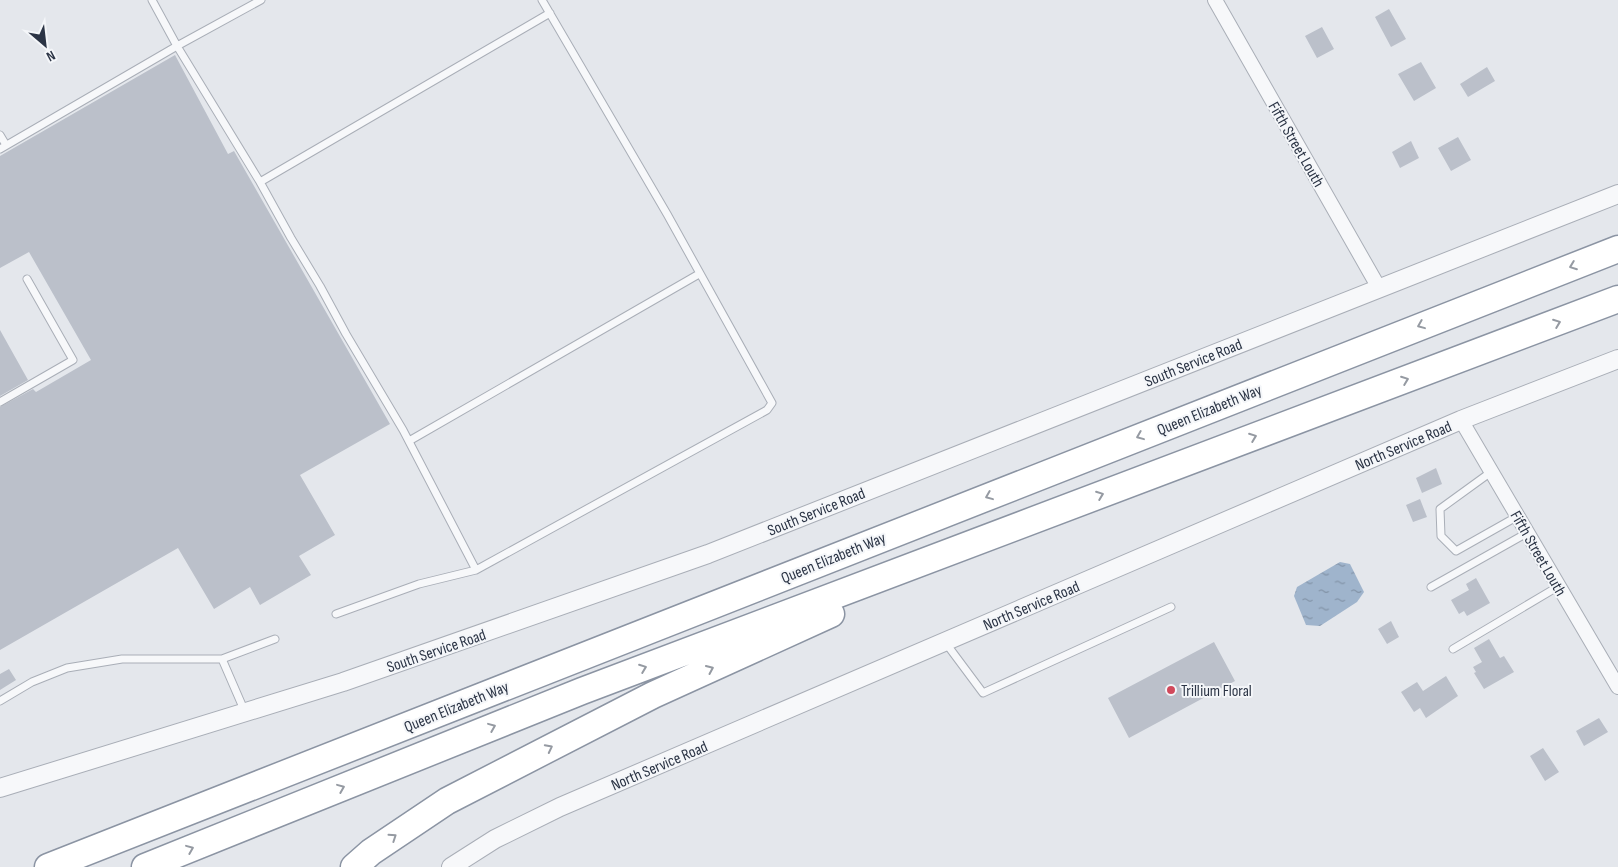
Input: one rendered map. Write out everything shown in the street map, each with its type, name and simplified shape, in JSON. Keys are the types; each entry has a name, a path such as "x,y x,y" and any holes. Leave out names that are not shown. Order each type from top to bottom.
{"highway":[{"name":"Queen Elizabeth Way","path":"48,867 1618,249"},
{"name":"Queen Elizabeth Way","path":"145,867 582,691 1618,299"},
{"path":"354,867 371,852 447,801 653,695 1055,512"}],"street":[{"name":"Fifth Street Louth","path":"1214,0 1379,288"},
{"name":"South Service Road","path":"0,788 343,682 708,554 1618,194"},
{"name":"North Service Road","path":"451,867 495,840 560,807 1461,420 1618,359"},
{"name":"Fifth Street Louth","path":"1461,420 1618,687"}],"lane":[{"path":"152,0 177,46 260,182 409,441 476,570"},
{"path":"0,135 3,147 177,46 261,0"},
{"path":"336,614 419,584 476,570 767,410 772,403 667,214 542,0"},
{"path":"260,182 550,13"},
{"path":"409,441 700,274"},
{"path":"0,402 73,360 27,279"},
{"path":"1491,472 1440,509 1441,536 1456,552 1518,516"},
{"path":"1431,587 1527,533"},
{"path":"1453,649 1558,586"},
{"path":"944,642 983,692 1171,607"},
{"path":"0,701 32,682 66,668 122,659 222,659 275,639"},
{"path":"222,659 245,712"}],"water":[{"path":"1340,562 1350,564 1364,592 1357,602 1320,626 1306,625 1294,596 1297,587"}],"building":[{"path":"1389,9 1406,39 1391,47 1375,17"},
{"path":"1322,27 1334,49 1317,58 1305,36"},
{"path":"175,55 228,154 234,151 390,424 300,475 335,535 299,556 311,575 260,605 250,587 214,609 178,548 0,650 0,407 33,389 36,392 91,360 29,252 0,268 0,156"},
{"path":"1421,62 1436,88 1414,101 1398,74"},
{"path":"1487,67 1495,81 1468,97 1460,84"},
{"path":"1458,137 1471,160 1451,171 1438,148"},
{"path":"1411,141 1419,158 1400,168 1392,152"},
{"path":"0,330 28,380 0,396"},
{"path":"1436,468 1442,484 1422,493 1416,478"},
{"path":"1420,499 1427,517 1413,522 1406,505"},
{"path":"1476,578 1490,603 1467,616 1464,611 1459,614 1451,600 1469,590 1466,584"},
{"path":"1391,621 1399,637 1387,644 1378,629"},
{"path":"1489,639 1500,658 1504,656 1514,672 1484,689 1474,673 1476,672 1473,667 1482,662 1474,648"},
{"name":"Trillium Floral","path":"1214,642 1235,681 1129,738 1108,698"},
{"path":"9,669 16,680 0,690 0,674"},
{"path":"1446,676 1458,696 1426,718 1420,708 1414,712 1401,692 1417,682 1423,691"},
{"path":"1599,718 1608,732 1584,746 1576,731"},
{"path":"1543,748 1559,772 1545,781 1530,756"}],"place":[{"name":"Trillium Floral","path":"1171,690"}]}
